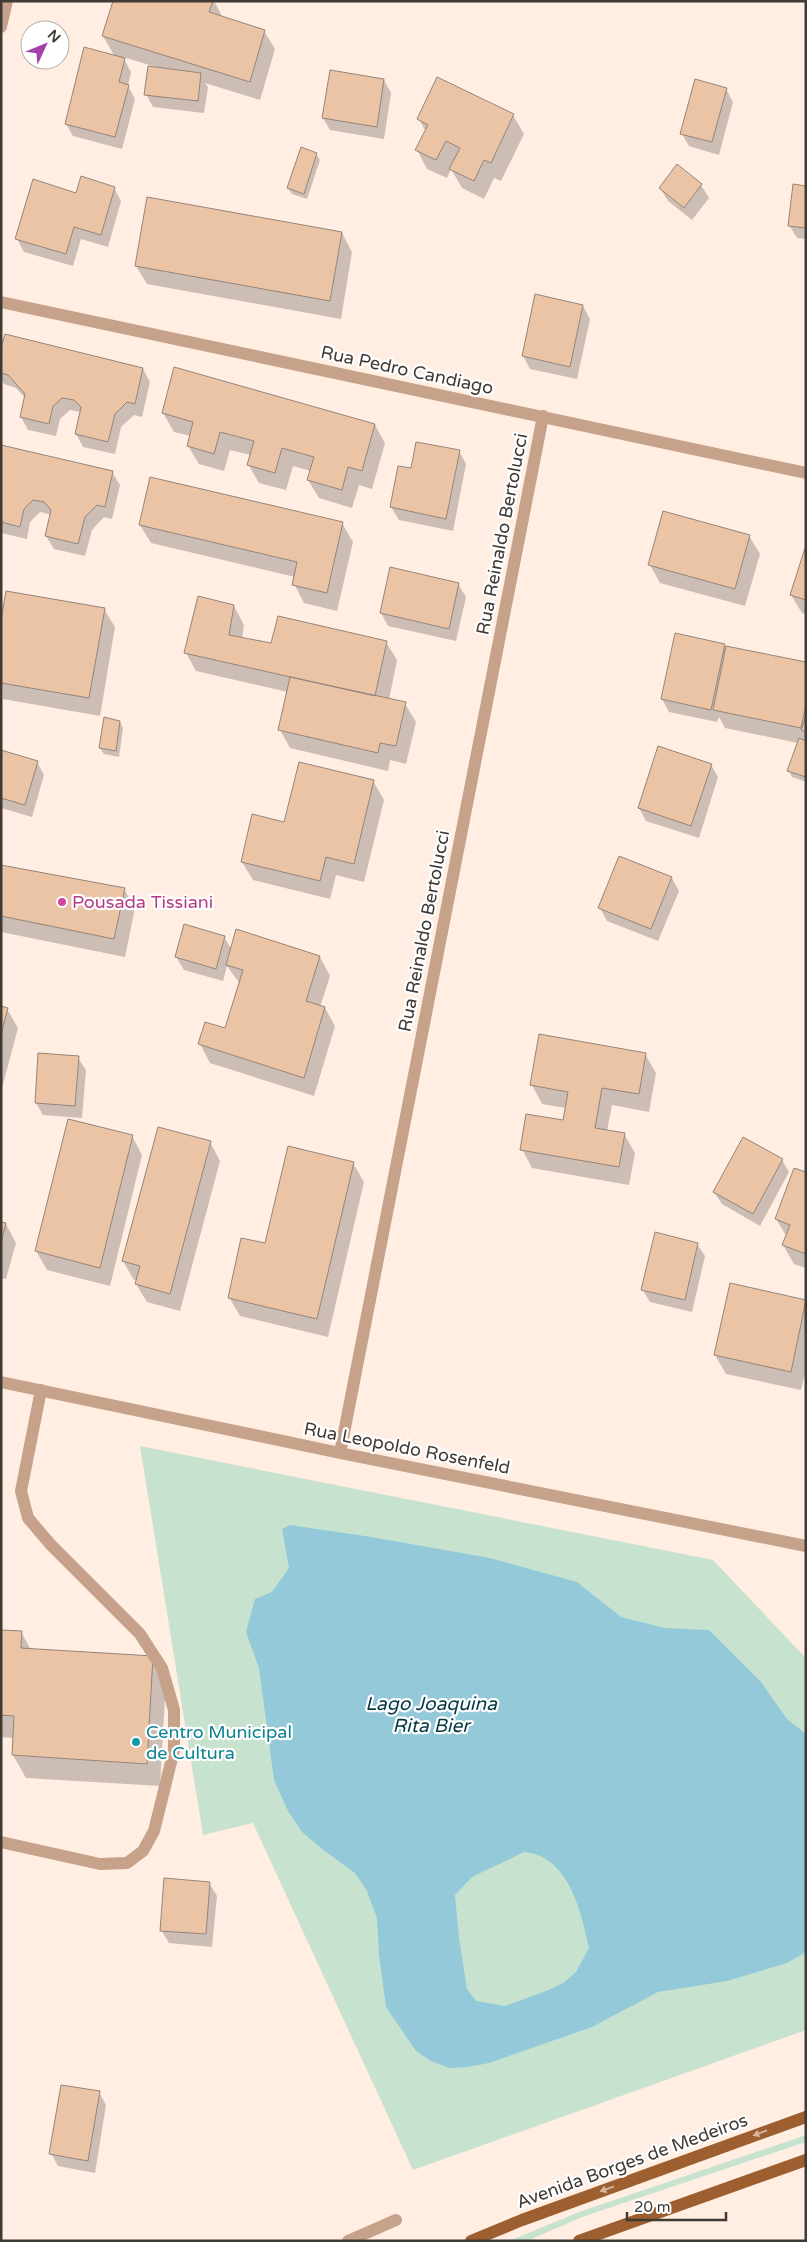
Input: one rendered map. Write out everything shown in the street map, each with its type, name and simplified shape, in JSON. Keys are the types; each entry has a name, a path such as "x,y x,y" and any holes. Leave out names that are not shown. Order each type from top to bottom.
{"main road":[{"name":"Avenida Borges de Medeiros","path":"471,2241 522,2220 806,2117"},
{"path":"579,2241 806,2160"}],"street":[{"path":"1,27 7,1"},
{"name":"Rua Pedro Candiago","path":"1,302 806,473"},
{"name":"Rua Reinaldo Bertolucci","path":"340,1453 543,416"},
{"name":"Rua Leopoldo Rosenfeld","path":"1,1382 340,1453 806,1546"},
{"path":"1,1842 100,1864 127,1863 143,1851 154,1831 174,1750 174,1710 162,1668 140,1634 51,1545 28,1518 21,1492 41,1390"},
{"path":"348,2241 396,2220"}],"green space":[{"path":"140,1446 713,1560 806,1658 806,2030 413,2170 253,1823 203,1835"},
{"path":"806,2135 806,2142 582,2217 527,2241 509,2241 579,2212"}],"water":[{"name":"Lago Joaquina Rita Bier","path":"290,1525 490,1558 577,1582 621,1617 665,1628 709,1630 761,1682 787,1719 806,1734 806,1952 787,1963 727,1981 658,1992 592,2027 489,2063 449,2068 431,2061 416,2051 386,2007 379,1955 377,1918 367,1891 355,1873 302,1832 288,1811 274,1780 259,1668 246,1632 255,1599 272,1592 289,1568 282,1529","holes":["524,1852 539,1856 552,1863 562,1874 570,1888 577,1902 589,1948 576,1972 563,1983 549,1990 505,2006 476,2001 467,1989 455,1895 472,1877"]}],"building":[{"path":"113,1 213,1 209,12 265,30 250,82 102,36"},
{"path":"84,47 125,58 119,82 129,85 115,137 65,124"},
{"path":"148,66 201,73 198,101 144,95"},
{"path":"330,70 384,79 377,127 322,118"},
{"path":"437,77 514,114 491,163 484,160 474,181 449,169 460,148 446,141 436,160 415,150 428,125 417,119"},
{"path":"695,79 727,88 712,142 680,134"},
{"path":"301,147 317,153 304,194 287,188"},
{"path":"677,164 702,184 684,208 659,188"},
{"path":"81,176 115,187 101,235 74,227 66,254 15,239 33,179 76,193"},
{"path":"793,184 806,186 806,228 788,226"},
{"path":"147,197 342,232 330,301 135,266"},
{"path":"535,294 583,305 570,367 522,356"},
{"path":"5,334 143,368 135,404 127,402 115,414 108,442 75,434 81,407 74,400 62,398 53,406 49,424 20,417 25,394 8,375 1,373 1,348"},
{"path":"174,367 375,424 362,471 348,467 342,490 307,480 314,457 282,448 275,473 247,465 254,441 220,432 214,454 187,446 193,422 162,413"},
{"path":"416,442 460,450 446,519 390,507 398,466 411,468"},
{"path":"1,445 113,471 105,507 97,505 85,517 78,544 45,536 51,510 44,502 33,500 24,509 20,527 1,522"},
{"path":"150,477 343,522 327,593 292,585 297,562 139,525"},
{"path":"663,511 750,535 735,589 648,565"},
{"path":"806,545 806,600 790,595"},
{"path":"390,567 459,583 449,629 380,613"},
{"path":"6,591 105,608 89,698 1,683 1,620"},
{"path":"198,596 234,605 229,635 271,643 278,616 387,641 375,696 184,653"},
{"path":"675,633 725,644 711,710 661,699"},
{"path":"726,646 806,662 806,705 801,728 713,710"},
{"path":"290,677 406,702 396,746 380,743 378,753 278,730"},
{"path":"104,717 120,721 116,751 99,748"},
{"path":"806,717 806,732 801,730"},
{"path":"799,738 806,741 806,777 787,771"},
{"path":"658,746 712,764 691,826 638,808"},
{"path":"1,750 38,761 25,805 1,798"},
{"path":"299,762 374,780 354,864 326,857 320,881 241,862 252,814 284,822"},
{"path":"619,856 672,877 651,929 598,908"},
{"name":"Pousada Tissiani","path":"1,865 125,888 114,939 1,916"},
{"path":"184,924 225,936 216,969 175,957"},
{"path":"236,929 320,956 306,1001 325,1007 304,1078 198,1044 205,1022 225,1028 243,970 226,965"},
{"path":"1,1006 8,1008 1,1034"},
{"path":"539,1034 646,1053 639,1094 602,1088 595,1128 625,1133 619,1167 520,1150 526,1114 563,1120 568,1092 530,1085"},
{"path":"38,1053 79,1056 75,1106 35,1103"},
{"path":"68,1119 133,1135 100,1268 35,1251"},
{"path":"158,1127 211,1141 170,1294 135,1284 140,1266 122,1261"},
{"path":"743,1137 783,1159 753,1214 713,1192"},
{"path":"288,1146 354,1162 317,1319 228,1298 241,1238 265,1243"},
{"path":"794,1168 806,1172 806,1254 782,1245 790,1225 775,1219"},
{"path":"1,1222 6,1223 1,1242"},
{"path":"655,1232 698,1243 685,1300 641,1290"},
{"path":"730,1283 806,1300 791,1372 714,1355"},
{"path":"1,1630 22,1631 21,1648 153,1656 147,1764 12,1755 14,1716 1,1715"},
{"path":"164,1878 210,1882 206,1934 160,1931"},
{"path":"61,2085 100,2091 88,2161 49,2154"}],"place":[{"name":"Pousada Tissiani","path":"62,902"},
{"name":"Centro Municipal de Cultura","path":"136,1742"}]}
